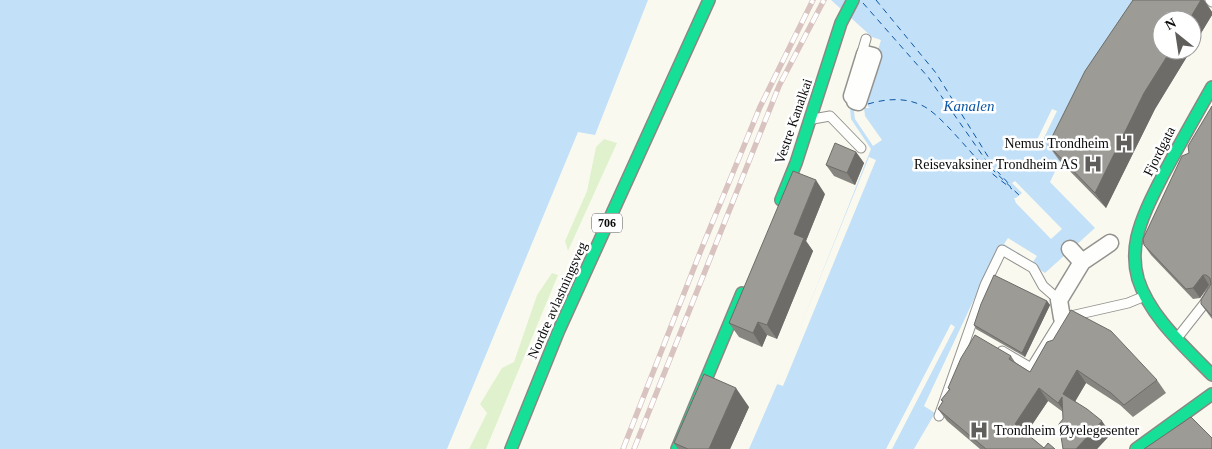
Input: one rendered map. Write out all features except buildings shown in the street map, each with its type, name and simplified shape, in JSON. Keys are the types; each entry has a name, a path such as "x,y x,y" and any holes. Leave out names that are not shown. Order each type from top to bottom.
{"main road":[{"name":"Nordre avlastningsveg","path":"511,449 559,330 709,0"},
{"name":"Vestre Kanalkai","path":"777,209 811,120 841,23 854,0"},
{"name":"Fjordgata","path":"1212,87 1185,132 1142,216 1135,246 1138,277 1145,296 1156,314 1212,375"},
{"path":"677,449 746,283"},
{"path":"1140,448 1212,394"}],"street":[{"path":"1062,318 1059,300 1082,262 1110,243"},
{"path":"1070,249 1082,262"}],"lane":[{"path":"853,97 866,39"},
{"path":"811,120 830,116 861,148"},
{"path":"939,416 972,334 985,285 1002,250 1033,268 1043,286 1059,300"},
{"path":"1177,338 1212,291"},
{"path":"992,345 1031,368 1062,318 1128,303 1145,296"}],"green space":[{"path":"604,139 617,143 568,251 565,241 587,191 596,147"},
{"path":"552,273 558,275 486,449 469,449 487,413 480,404 502,368 514,362 537,295"}],"water":[{"path":"0,0 648,0 595,135 578,132 447,449 0,449"},
{"name":"Kanalen","path":"831,0 1137,0 1050,182 1095,228 1045,273 1002,246 998,248 924,406 935,413 914,449 749,449 785,366 871,149 851,119 849,96 871,36"}],"pier":[{"path":"872,37 881,40 866,100 869,99 867,101 868,107 871,108 864,108 865,116 882,140 873,146 855,119 852,96"},
{"path":"1052,109 1057,111 1041,144 1036,142"},
{"path":"869,157 876,160 783,386 777,384"},
{"path":"1015,181 1062,229 1051,239 1016,203 1014,198 1022,193 1012,183"},
{"path":"1008,238 1037,256 1033,262 1004,244"},
{"path":"951,324 955,327 892,449 886,449"}],"ferry route":[{"path":"876,0 936,73 997,171 1011,186"},
{"path":"863,3 928,77 992,169 1022,198"},
{"path":"868,104 888,100 901,100 915,102 928,109 945,124 988,170 1012,189"}],"railway":[{"path":"623,449 701,250 760,107 813,0"},
{"path":"634,449 779,86 824,0"}],"traffic: fast":[{"path":"511,449 559,330 709,0"},
{"path":"781,200 796,163 841,23 853,0"},
{"path":"1212,87 1158,184 1142,222 1135,248 1138,279 1151,306 1169,331 1212,375"},
{"path":"677,449 742,293"},
{"path":"1136,449 1212,394"}],"place":[{"name":"Nemus Trondheim","path":"1124,143"},
{"name":"Reisevaksiner Trondheim AS","path":"1093,164"},
{"name":"Trondheim Øyelegesenter","path":"979,430"}]}
